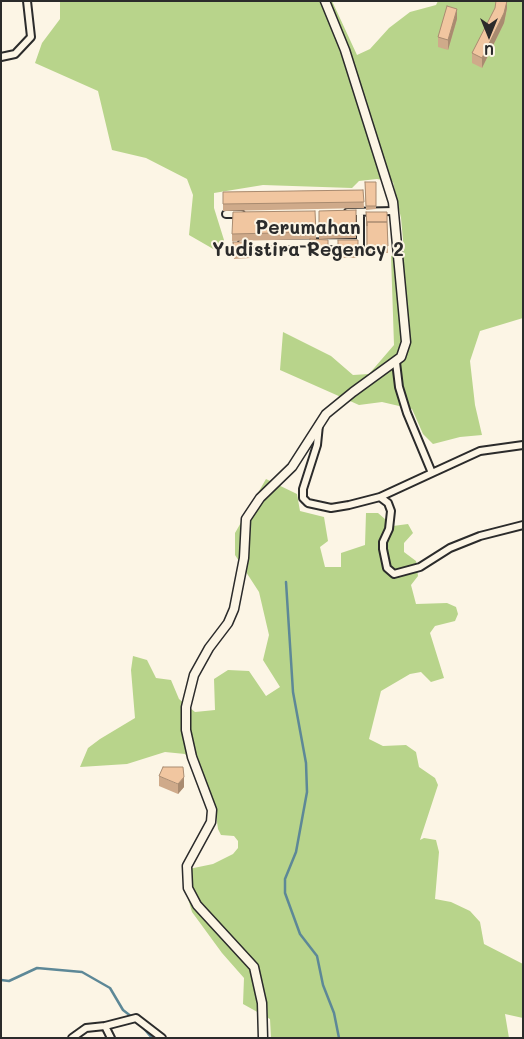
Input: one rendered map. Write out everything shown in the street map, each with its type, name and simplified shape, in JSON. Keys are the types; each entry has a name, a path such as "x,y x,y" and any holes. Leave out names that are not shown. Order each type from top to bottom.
{"street":[{"path":"1,57 15,54 31,37 27,1"},
{"path":"263,1038 262,1003 254,967 197,905 188,888 187,866 211,822 212,810 192,757 186,730 186,707 194,675 209,648 228,623 234,608 244,558 246,519 260,498 292,467 319,425 339,403 396,362 405,350 406,332 394,211 386,175 353,76 325,1"},
{"path":"341,212 394,211"},
{"path":"360,212 360,251"},
{"path":"226,214 246,214"},
{"path":"236,243 360,242"},
{"path":"396,362 407,413 432,473"},
{"path":"319,425 318,445 304,483 303,498 318,506 331,508 380,497 480,452 523,445"},
{"path":"380,497 388,503 391,511 389,529 383,542 383,549 387,568 394,574 420,567 450,548 480,536 523,525"},
{"path":"72,1038 86,1028 105,1026 133,1018 162,1038"},
{"path":"105,1026 111,1038"}],"green space":[{"path":"60,1 332,1 357,55 370,49 389,28 410,12 436,5 438,1 523,1 523,318 480,331 470,361 475,405 482,435 460,437 433,444 423,434 412,409 382,402 359,405 280,370 283,332 331,356 353,375 369,374 394,345 391,256 404,251 401,218 393,182 377,179 359,181 352,188 263,185 214,193 214,208 224,240 223,249 215,250 189,235 193,195 187,179 146,158 112,150 98,91 35,63 42,43 60,19"},
{"path":"266,479 297,494 300,511 324,517 328,541 320,547 325,567 341,567 341,553 365,545 366,513 378,513 393,526 408,524 413,533 404,543 404,552 416,561 418,576 411,585 416,604 447,603 456,607 458,614 455,621 435,626 430,633 444,678 431,682 421,672 410,674 381,691 369,739 383,746 406,745 416,752 419,767 435,778 438,785 420,840 424,838 436,840 439,852 435,899 451,902 470,911 480,922 484,944 523,964 523,1018 505,1014 509,1038 271,1038 270,1019 243,1004 244,978 222,953 192,912 184,885 184,870 213,864 233,854 238,848 238,841 234,836 221,835 218,829 215,807 205,777 185,754 165,752 127,764 80,767 88,748 135,718 131,670 133,656 147,660 156,678 171,680 179,699 195,712 215,710 214,679 228,670 249,671 266,696 280,687 263,660 269,635 259,592 235,555 235,533"}],"building":[{"path":"496,1 507,1 504,13 482,58 472,53 495,8"},
{"path":"447,6 457,9 448,40 438,37"},
{"path":"365,182 376,182 376,206 366,206"},
{"path":"363,190 364,202 223,204 223,192"},
{"path":"356,210 356,231 319,232 319,211"},
{"path":"315,211 316,232 232,234 233,212"},
{"path":"366,212 387,212 387,222 367,222 367,226"},
{"path":"367,222 387,222 388,246 367,247"},
{"path":"310,239 328,240 328,249 310,247"},
{"path":"338,240 358,240 358,251 338,251"},
{"path":"233,242 250,242 251,252 234,252"},
{"path":"163,767 183,767 184,777 178,784 159,776"}],"waterway":[{"path":"286,582 293,692 306,763 307,792 296,852 285,879 285,893 300,934 317,956 323,985 334,1013 339,1038"},
{"path":"1,980 9,981 37,968 82,972 110,988 123,1010 132,1017"},
{"path":"140,1024 152,1038"}],"district":[{"name":"Perumahan Yudistira Regency 2","path":"308,239"}]}
